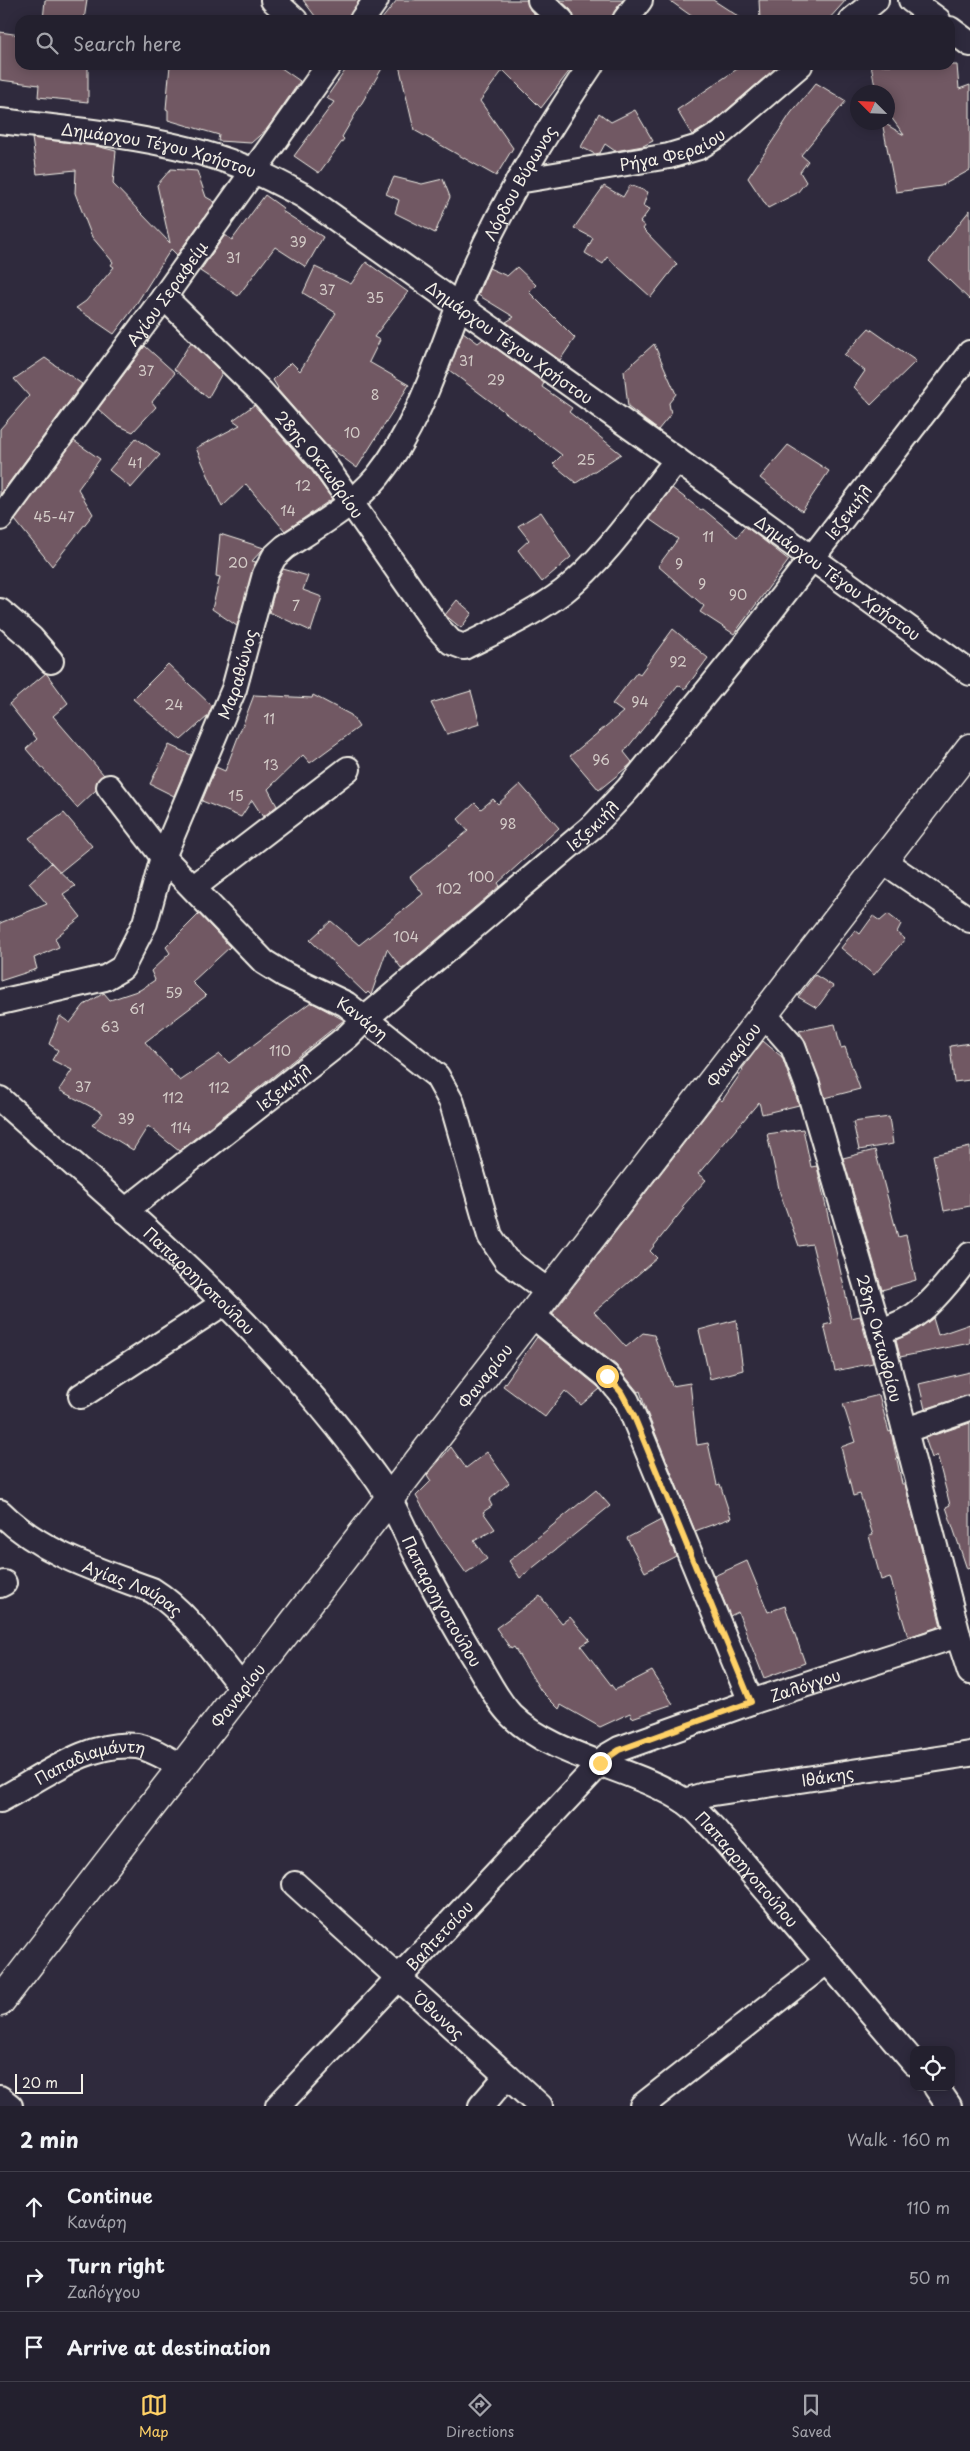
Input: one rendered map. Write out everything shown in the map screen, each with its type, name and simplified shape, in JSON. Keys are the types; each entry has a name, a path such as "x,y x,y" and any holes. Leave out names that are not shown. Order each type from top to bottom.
{"main road":[{"name":"Φαναρίου","path":"0,2002 970,748"}],"street":[{"path":"273,0 290,15"},
{"path":"366,15 376,0"},
{"path":"540,0 556,15"},
{"path":"629,15 640,0"},
{"path":"858,15 876,0"},
{"path":"911,0 931,15"},
{"path":"955,33 970,44"},
{"name":"Αγίου Σεραφείμ","path":"0,518 164,297 325,70"},
{"name":"Λόρδου Βύρωνος","path":"458,306 490,233 518,181 589,70"},
{"name":"Ρήγα Φεραίου","path":"518,181 669,156 699,147 721,133 794,70"},
{"name":"Δημάρχου Τέγου Χρήστου","path":"0,121 123,135 218,158 254,171 311,201 677,460 970,673"},
{"name":"28ης Οκτωβρίου","path":"164,297 261,392 322,461 438,628 458,646 464,647 521,618 564,591 598,558 677,460"},
{"name":"Μαραθώνος","path":"0,1002 96,981 114,974 122,968 145,923 163,857 231,698 265,574 274,557 285,547 352,502 378,476 405,435 458,306"},
{"name":"Ιεζεκιήλ","path":"125,1211 280,1087 348,1036 366,1018 594,825 628,789 678,728 970,353"},
{"path":"0,611 31,638 50,661"},
{"path":"194,888 348,769"},
{"name":"Κανάρη","path":"109,787 163,857 264,962 346,1004 366,1018 442,1082 452,1103 490,1236 506,1260 549,1292"},
{"path":"883,861 970,920"},
{"name":"28ης Οκτωβρίου","path":"764,1014 793,1047 807,1084 879,1330 958,1635 970,1672"},
{"name":"Παπαρρηγοπούλου","path":"0,1099 224,1303 297,1380 332,1422 378,1480 435,1590 506,1710 534,1731 685,1801 716,1831 910,2058"},
{"path":"879,1330 890,1328 921,1312 940,1293 970,1255"},
{"path":"81,1396 224,1303"},
{"path":"532,1314 607,1376 627,1401 751,1702"},
{"path":"906,1430 970,1408"},
{"name":"Αγίας Λαύρας","path":"0,1512 37,1542 73,1561 152,1590 163,1597 190,1625 243,1689"},
{"name":"Ζαλόγγου","path":"600,1763 619,1750 751,1702 958,1635"},
{"name":"Παπαδιαμάντη","path":"0,1800 83,1756 112,1747 136,1746 148,1749 182,1767"},
{"name":"Ιθάκης","path":"685,1801 707,1794 970,1754"},
{"name":"Βαλτετσίου","path":"278,2106 600,1763"},
{"name":"Όθωνος","path":"295,1884 540,2106"},
{"path":"642,2106 826,1962"},
{"path":"480,2106 507,2076"},
{"path":"939,2091 949,2106"},
{"path":"0,2098 10,2106"}],"building":[{"path":"45,0 87,0 85,15 44,15"},
{"path":"303,0 359,1 351,15 314,15"},
{"path":"397,0 527,0 530,10 536,15 385,15"},
{"path":"560,0 623,0 613,15 572,15 571,10"},
{"path":"669,0 713,0 736,15 690,15"},
{"path":"759,0 846,0 832,15 760,15"},
{"path":"0,32 15,34 15,70 88,70 88,102 38,97 39,85 0,80"},
{"path":"955,65 957,65 959,89 970,85 970,170 941,186 896,192 884,130 895,130 904,135 895,123 895,85 875,85 872,70 955,70"},
{"path":"170,70 284,70 300,81 267,129 251,143 218,141 219,135 168,120 168,110 166,109"},
{"path":"346,70 381,70 342,137 344,139 319,173 294,156 334,102 326,98"},
{"path":"400,70 503,70 480,101 513,148 496,176 414,130"},
{"path":"503,70 570,70 541,108"},
{"path":"736,70 773,70 713,122 692,135 677,110"},
{"path":"816,83 846,101 801,155 808,161 800,172 806,182 797,193 768,208 748,178 791,113"},
{"path":"635,110 653,141 643,146 615,151 605,144 600,153 595,154 581,147 599,113 611,122"},
{"path":"32,138 96,146 116,151 113,184 170,243 157,185 171,169 197,171 206,197 215,202 177,255 171,249 133,309 114,334 76,308 86,301 114,267 111,265 113,262 92,237 75,193 76,170 37,174"},
{"path":"394,177 422,184 443,179 450,197 435,233 395,213 399,200 386,194"},
{"path":"630,185 648,192 643,206 650,209 640,222 645,226 643,229 677,264 651,297 607,257 603,264 585,253 593,238 574,228 604,186 623,197"},
{"path":"265,195 283,208 282,211 323,237 306,267 275,247 238,296 200,271 225,235 232,240"},
{"path":"970,210 970,300 929,261"},
{"path":"366,262 408,292 374,337 380,340 369,362 409,385 357,468 326,445 277,389 273,380 291,362 300,371 336,313 303,293 315,267 351,284"},
{"path":"517,267 536,285 529,292 575,338 560,360 506,322 514,317 478,295 489,268 507,276"},
{"path":"869,328 916,361 871,405 854,387 865,371 844,355"},
{"path":"463,332 478,343 483,339 544,383 542,387 572,408 569,412 621,454 576,483 553,464 562,455 449,370"},
{"path":"191,342 222,373 208,398 174,369"},
{"path":"654,344 676,394 669,403 671,414 658,430 628,407 624,371"},
{"path":"145,346 175,373 152,402 156,407 133,432 115,424 98,409"},
{"path":"45,358 82,384 0,495 0,429 29,396 14,379"},
{"path":"254,405 311,470 332,499 285,531 246,484 222,507 196,448 240,425 233,420"},
{"path":"136,438 160,455 131,488 109,470"},
{"path":"74,441 100,459 78,489 93,514 52,566 15,520"},
{"path":"788,445 829,471 802,511 760,478"},
{"path":"672,488 701,510 703,509 737,537 745,526 789,560 734,634 700,612 704,606 658,566 678,539 649,519"},
{"path":"541,512 571,557 542,582 518,550 529,540 518,526"},
{"path":"220,534 264,548 252,561 256,562 237,626 212,609 220,577 216,576"},
{"path":"283,569 308,576 303,590 322,597 311,631 269,612 278,579"},
{"path":"457,600 472,613 461,628 445,615"},
{"path":"673,629 708,658 685,689 678,685 624,752 632,762 631,764 599,790 570,756 623,712 612,704 637,672 640,674"},
{"path":"168,664 212,706 208,716 181,740 133,699"},
{"path":"46,673 68,703 53,716 104,775 97,781 96,790 77,808 26,749 37,739 9,704"},
{"path":"471,691 480,724 447,734 431,703"},
{"path":"254,695 312,698 313,695 351,715 359,727 310,763 303,755 268,789 277,806 263,817 252,800 241,817 202,801 216,767 225,771"},
{"path":"169,745 191,755 174,796 150,784"},
{"path":"520,784 559,828 498,883 500,886 402,969 387,949 371,995 368,992 366,994 310,940 331,921 359,945 423,894 410,877 468,831 458,819 475,803 481,809 493,799 498,804"},
{"path":"64,813 92,846 60,872 29,838"},
{"path":"51,863 75,886 63,894 81,917 55,938 59,947 34,958 37,969 0,981 0,923 47,904 29,883"},
{"path":"199,914 230,947 192,982 206,996 145,1042 180,1081 220,1054 229,1063 311,1002 344,1020 179,1151 148,1126 133,1150 92,1125 103,1113 59,1090 72,1070 52,1060 58,1050 49,1044 60,1016 70,1023 84,1005 104,993 110,1000 140,990 155,980 151,971 170,953 166,947"},
{"path":"888,914 901,924 897,932 905,939 874,975 841,948 855,930 860,934 873,916 880,921"},
{"path":"815,975 833,986 817,1008 798,997"},
{"path":"835,1024 841,1048 845,1047 860,1089 825,1098 806,1042 799,1031"},
{"path":"763,1041 782,1057 799,1105 762,1114 759,1102 698,1174 706,1180 682,1207 684,1208 650,1251 657,1258 594,1312 626,1347 643,1333 654,1335 672,1386 690,1383 697,1445 708,1443 717,1485 720,1484 731,1518 695,1531 640,1391 638,1392 616,1365 552,1314 719,1098 722,1101 742,1069"},
{"path":"970,1043 970,1080 954,1082 950,1046"},
{"path":"889,1117 893,1144 859,1150 853,1122"},
{"path":"803,1129 811,1167 817,1166 851,1318 860,1316 873,1363 835,1371 824,1325 832,1323 812,1244 799,1246 780,1193 767,1134"},
{"path":"970,1147 970,1206 944,1211 933,1155"},
{"path":"875,1150 898,1237 906,1235 916,1280 882,1290 843,1158"},
{"path":"933,1318 938,1335 970,1324 970,1343 900,1357 896,1340 915,1331"},
{"path":"736,1320 743,1370 710,1379 699,1330"},
{"path":"537,1337 600,1389 581,1405 565,1391 545,1417 503,1386"},
{"path":"970,1372 970,1395 925,1409 919,1384"},
{"path":"879,1395 889,1432 891,1431 902,1484 905,1484 941,1626 908,1637 890,1577 881,1580 869,1536 873,1535 860,1494 853,1496 841,1447 855,1442 843,1404"},
{"path":"970,1423 970,1568 967,1569 946,1507 950,1505 937,1455 932,1458 925,1438"},
{"path":"451,1447 466,1468 487,1452 509,1483 489,1500 492,1506 483,1512 495,1529 474,1541 487,1559 466,1573 439,1535 416,1496 431,1481 427,1475"},
{"path":"596,1490 610,1506 520,1578 509,1561"},
{"path":"661,1520 676,1556 645,1572 627,1538"},
{"path":"747,1561 768,1612 785,1606 805,1663 764,1678 738,1612 730,1616 714,1576"},
{"path":"540,1596 562,1623 570,1617 590,1640 581,1646 615,1690 652,1671 673,1704 632,1718 630,1713 600,1727 561,1705 559,1709 541,1691 514,1647 511,1649 496,1628"}],"route":[{"path":"600,1763 614,1752 751,1702 633,1414 621,1392 607,1376"}]}
